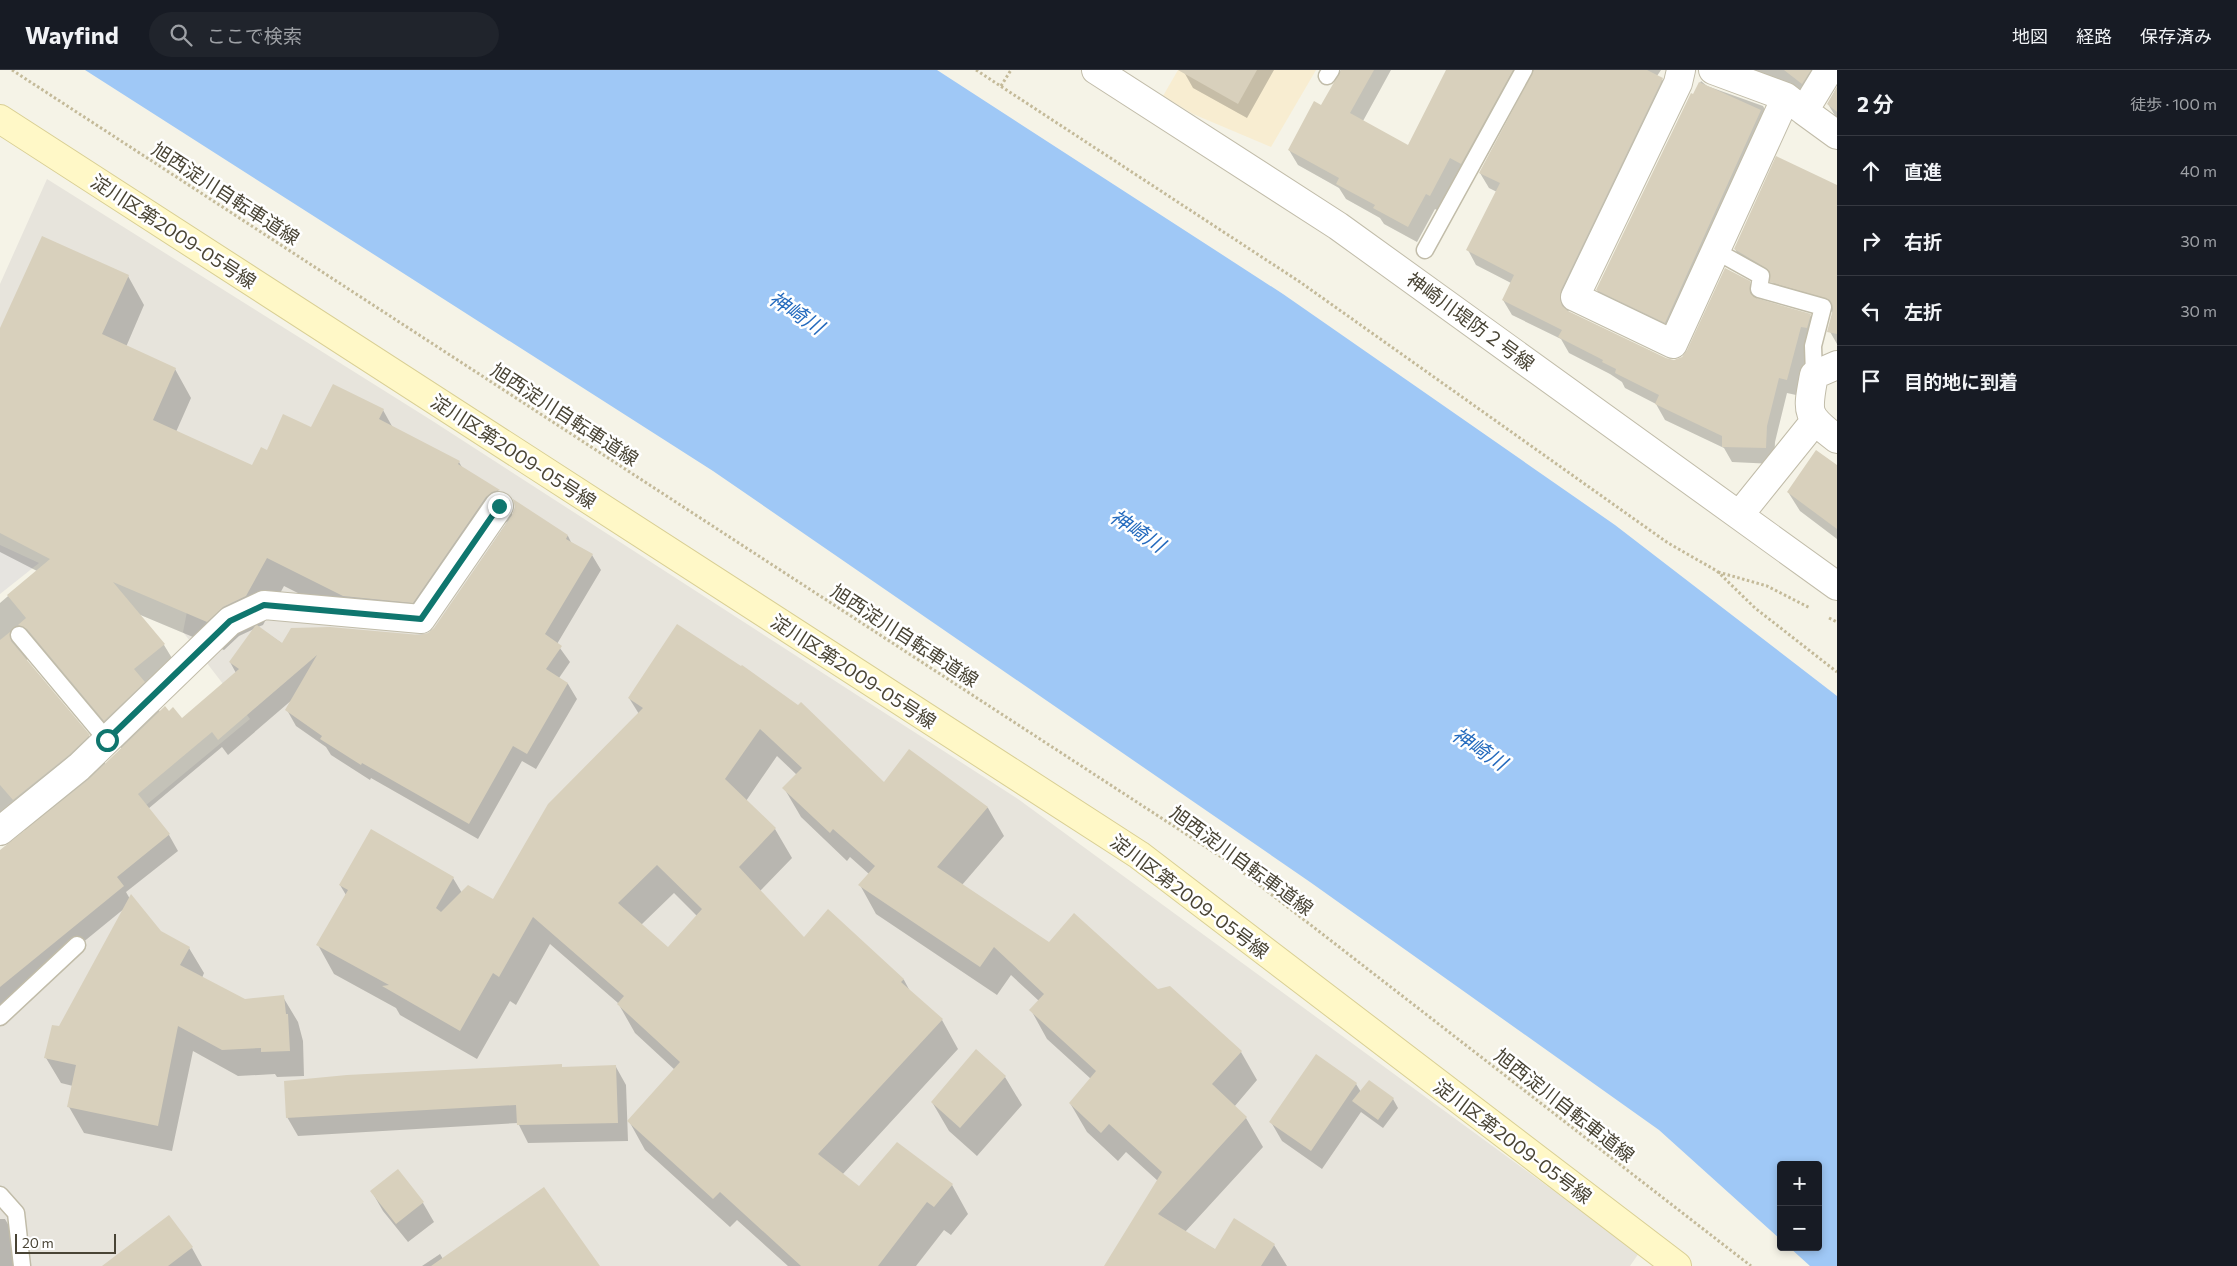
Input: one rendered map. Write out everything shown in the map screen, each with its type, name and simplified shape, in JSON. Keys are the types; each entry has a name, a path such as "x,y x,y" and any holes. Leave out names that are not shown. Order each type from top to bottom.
{"street":[{"name":"神崎川堤防２号線","path":"1096,70 1338,226 1740,514 1837,586"},
{"path":"1681,70 1678,83 1575,297 1673,344 1716,251 1795,104 1829,70"},
{"path":"1712,70 1795,104 1837,135"},
{"name":"淀川区第2009-05号線","path":"0,119 1139,855 1677,1266"},
{"path":"1826,370 1808,404 1814,422 1837,439"},
{"path":"1740,514 1814,422"},
{"path":"0,831 79,767 230,621 264,605 421,619 499,506"}],"lane":[{"path":"1425,250 1524,70"},
{"path":"1716,251 1761,276 1759,289 1822,306 1813,346 1826,370"},
{"path":"19,636 107,740"},
{"path":"0,1018 77,945"},
{"path":"0,1194 16,1213 22,1266"}],"path":[{"name":"旭西淀川自転車道線","path":"12,70 1232,864 1751,1266"},
{"path":"976,70 1300,282 1668,542 1716,571 1755,608 1837,672"},
{"path":"1001,86 1011,70"},
{"path":"1716,571 1768,586 1811,609"},
{"path":"1828,618 1837,622"}],"shaded area":[{"path":"1178,70 1316,70 1271,147 1193,114 1163,96"},
{"path":"47,179 431,420 1018,799 1639,1253 1630,1266 0,1266 0,926 250,719 183,632 192,586 0,494 0,284"},
{"path":"0,545 39,563 0,594"}],"water":[{"name":"神崎川","path":"85,70 937,70 1283,294 1615,525 1837,696 1837,1266 1810,1266 1793,1251 1822,1251 1822,1161 1777,1161 1777,1236 1659,1130 1310,882 713,471"}],"building":[{"path":"1178,70 1257,70 1238,104"},
{"path":"1341,70 1374,70 1350,113 1408,145 1446,70 1513,70 1461,164 1450,158 1430,196 1426,194 1408,227 1373,208 1375,205 1336,184 1339,178 1288,150 1314,101 1321,105"},
{"path":"1534,70 1647,70 1663,78 1561,290 1560,299 1562,306 1568,311 1666,358 1674,360 1682,357 1687,350 1725,268 1750,281 1750,293 1756,298 1811,314 1807,328 1801,327 1787,380 1779,378 1767,426 1766,448 1722,447 1722,436 1655,404 1659,395 1615,373 1616,369 1602,362 1603,360 1558,337 1562,330 1502,300 1514,275 1466,250 1500,183 1479,173"},
{"path":"1784,70 1811,70 1802,84"},
{"path":"1699,82 1761,110 1665,323 1596,290 1691,93 1693,94"},
{"path":"1837,87 1837,112 1827,104"},
{"path":"1776,156 1837,185 1837,334 1827,332 1833,309 1830,300 1770,282 1770,272 1766,268 1734,249"},
{"path":"42,236 129,275 102,334 176,368 153,420 252,465 261,447 267,450 283,414 311,427 333,384 384,409 379,419 460,461 458,464 500,490 492,492 486,497 413,603 343,596 267,558 246,596 223,607 207,622 113,582 165,644 134,669 145,682 104,721 27,629 18,625 26,618 7,595 50,559 0,533 0,328"},
{"path":"1816,450 1837,465 1837,529 1787,492"},
{"path":"513,499 568,535 566,539 593,554 545,634 562,646 546,669 568,683 527,754 513,746 469,824 362,763 361,765 320,739 322,736 285,710 317,655 218,740 212,732 138,794 170,834 117,877 124,886 0,987 0,850 89,779 165,706 169,711 173,707 182,718 239,669 229,662 255,626 257,625 282,643 291,628 330,627 420,635 428,633 434,628 512,515 515,507"},
{"path":"677,624 742,665 798,705 801,702 884,782 909,749 988,807 937,867 1049,942 1074,913 1158,989 1170,986 1242,1051 1212,1084 1247,1117 1158,1214 1215,1249 1234,1218 1275,1244 1261,1266 1104,1266 1162,1172 1109,1124 1101,1133 1069,1103 1096,1071 1029,1010 1044,994 994,947 980,967 858,885 875,866 833,829 830,833 782,788 802,768 760,729 725,779 776,828 739,867 804,937 828,909 904,979 901,982 943,1019 818,1154 859,1186 897,1142 953,1184 934,1207 927,1202 878,1266 801,1266 720,1192 713,1199 627,1121 680,1062 617,1004 624,996 533,917 499,977 493,973 460,1031 382,986 389,985 316,945 348,890 339,885 371,829 454,877 436,908 441,912 468,885 493,899 548,804 643,708 628,698","holes":["657,865 702,909 668,947 618,903"]},
{"path":"10,632 11,641 90,735 69,755 13,800 0,785 0,640"},
{"path":"131,894 161,931 190,947 180,965 245,999 284,995 286,1014 288,1014 290,1051 261,1052 261,1048 222,1050 178,1026 158,1126 67,1107 76,1065 44,1058 52,1025 59,1026"},
{"path":"976,1049 1006,1076 960,1128 931,1102"},
{"path":"1316,1054 1357,1083 1311,1151 1269,1122"},
{"path":"562,1064 562,1067 616,1065 618,1123 517,1125 516,1105 286,1118 284,1081 347,1075"},
{"path":"1369,1080 1394,1098 1378,1120 1352,1101"},
{"path":"398,1169 424,1202 396,1224 370,1191"},
{"path":"544,1187 600,1266 431,1266"},
{"path":"169,1215 193,1247 168,1266 102,1266"}],"route":[{"path":"107,740 230,621 264,605 421,619 499,506"}]}
